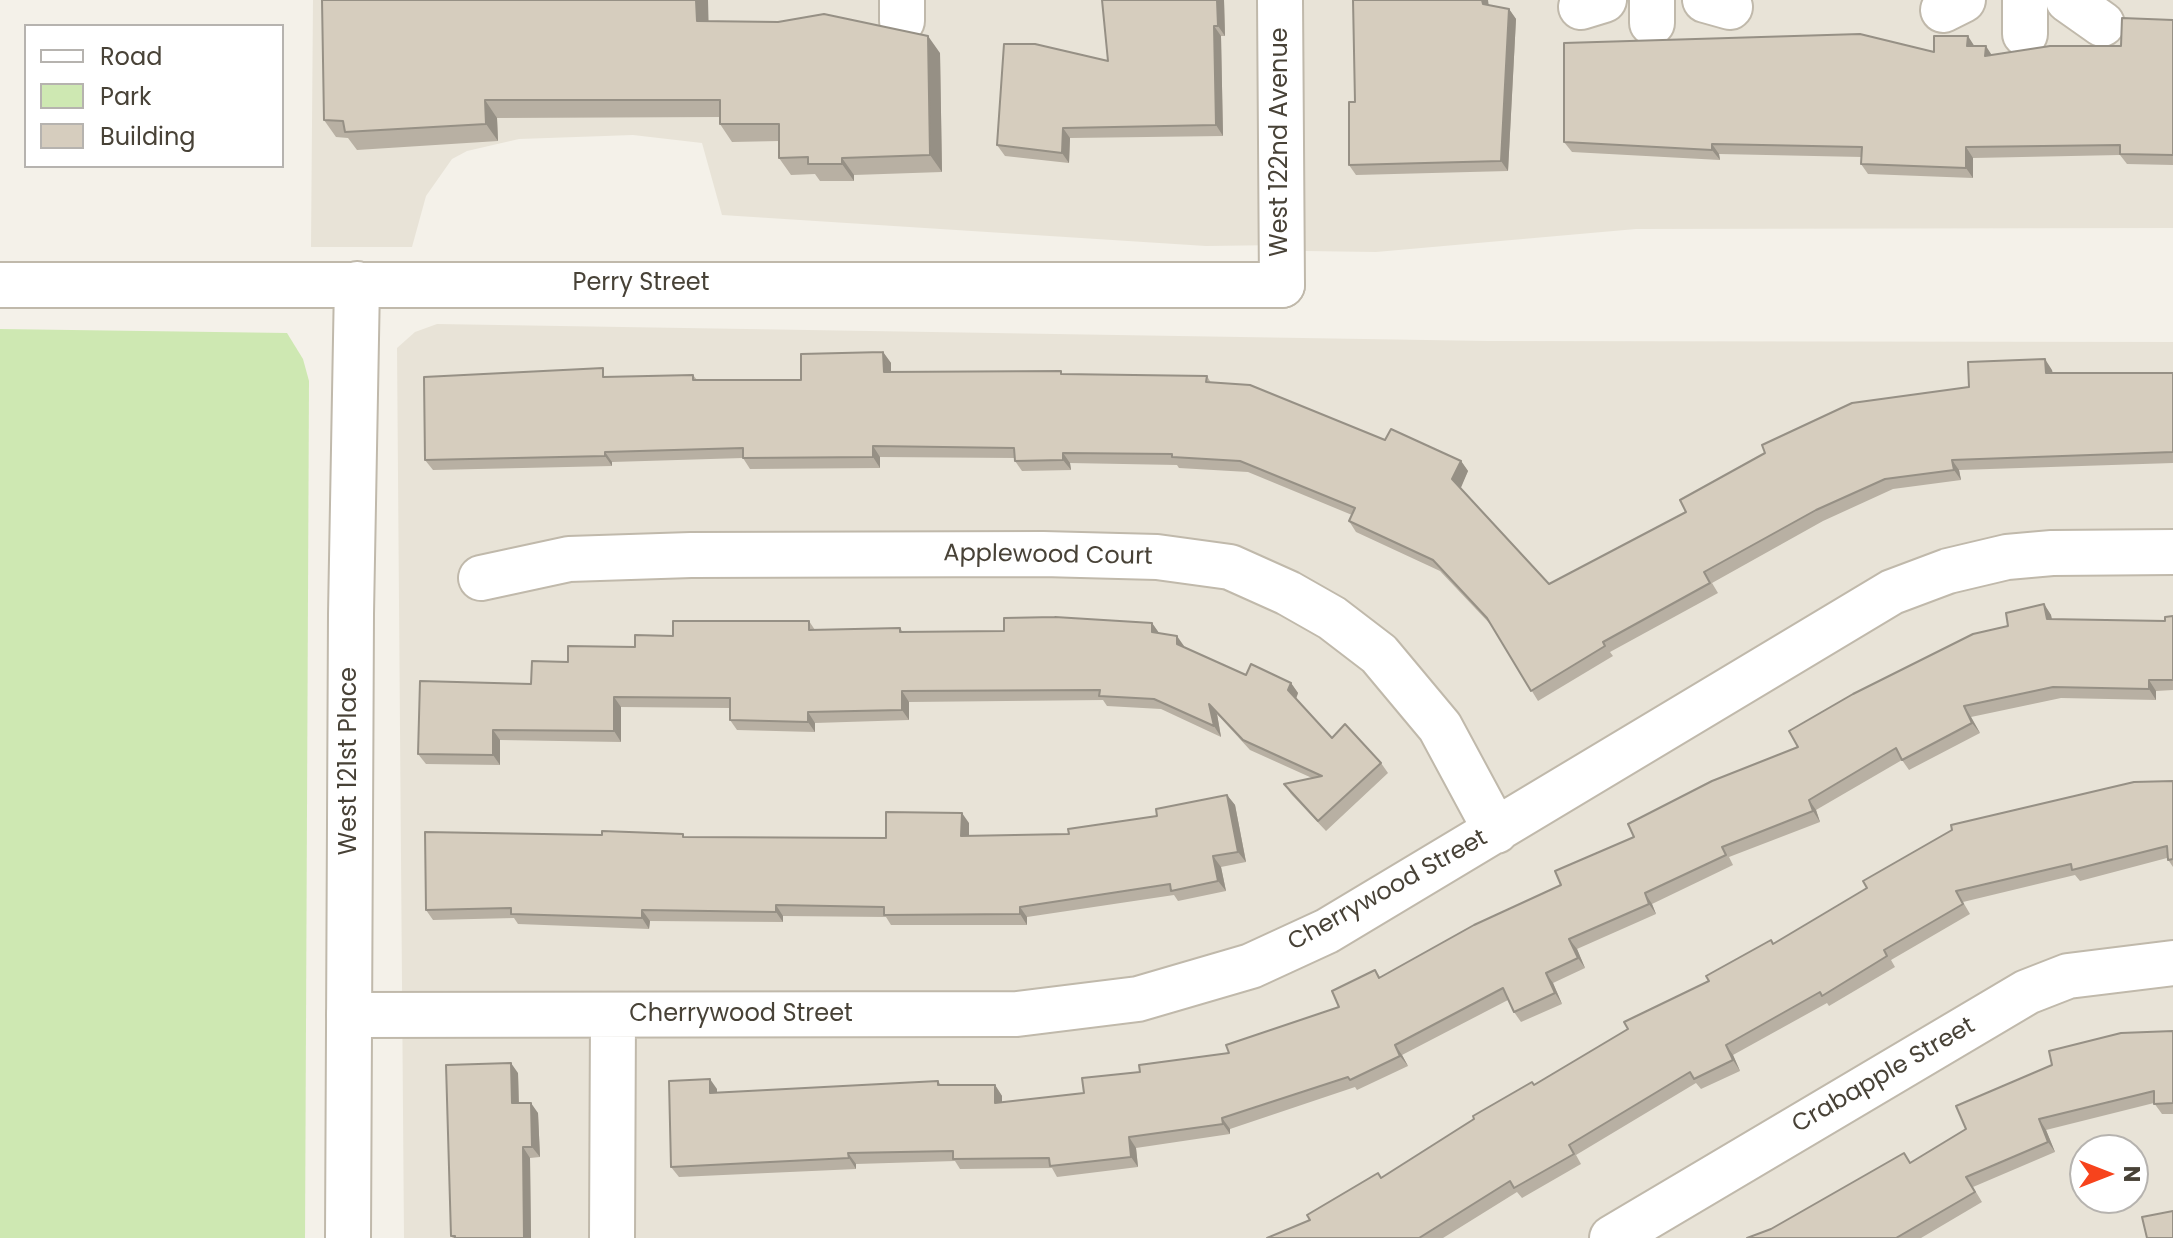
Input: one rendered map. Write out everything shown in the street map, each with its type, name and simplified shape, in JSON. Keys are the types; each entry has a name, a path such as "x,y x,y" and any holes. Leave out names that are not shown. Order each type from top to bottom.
{"street":[{"name":"West 122nd Avenue","path":"1280,0 1282,285"},
{"name":"West 121st Place","path":"348,1238 357,284"},
{"name":"Perry Street","path":"0,285 1282,285"},
{"name":"Cherrywood Street","path":"349,1015 1017,1014 1138,999 1251,966 1327,931 1892,592 1948,571 2007,557 2052,553 2173,552"},
{"name":"Applewood Court","path":"481,578 569,559 691,555 1071,555 1157,557 1230,567 1288,593 1332,618 1379,654 1440,727 1496,831"},
{"name":"Crabapple Street","path":"1612,1238 2027,992 2068,976 2173,963"},
{"path":"612,1238 613,1015"}],"shaded area":[{"path":"313,0 2173,0 2173,228 1636,229 1376,252 1305,251 1282,245 1206,246 722,215 702,143 633,135 519,139 467,151 452,159 426,196 412,247 311,247"},
{"path":"437,324 1488,341 2173,342 2173,1238 404,1238 397,348 415,332"}],"green space":[{"path":"0,329 287,333 303,359 309,381 305,1238 0,1238"}],"building":[{"path":"322,0 696,0 697,21 778,22 824,14 928,36 930,155 842,158 842,164 808,164 808,157 779,158 779,124 720,124 720,100 485,100 486,124 345,132 343,121 324,120"},
{"path":"1102,0 1217,0 1218,26 1214,26 1216,125 1063,128 1062,153 997,145 1004,44 1035,44 1108,61"},
{"path":"1353,0 1482,0 1483,4 1509,9 1501,161 1349,165 1349,102 1355,102"},
{"path":"2122,18 2173,20 2173,155 2120,154 2120,145 1966,147 1966,168 1861,164 1862,147 1712,144 1712,150 1564,142 1564,43 1860,34 1934,52 1934,36 1968,36 1967,46 1986,46 1985,56 2050,46 2121,46"},
{"path":"883,352 884,372 1061,371 1061,374 1207,376 1206,382 1250,385 1385,440 1391,429 1461,461 1452,479 1549,584 1686,512 1680,500 1765,453 1762,445 1852,403 1969,387 1968,362 2045,359 2046,373 2173,373 2173,452 1952,460 1954,470 1885,479 1816,510 1704,572 1710,583 1603,642 1605,646 1531,691 1487,618 1433,560 1349,521 1355,508 1240,461 1172,457 1172,454 1063,453 1063,460 1015,461 1014,448 873,446 873,457 743,458 743,448 605,452 605,456 425,460 424,377 603,368 603,377 693,375 693,380 801,380 801,354"},
{"path":"2044,604 2047,619 2165,621 2165,617 2173,616 2173,680 2149,680 2149,689 2053,687 1964,706 1972,723 1902,760 1896,748 1809,800 1813,811 1722,847 1726,855 1645,893 1649,904 1569,939 1578,958 1546,973 1555,993 1514,1012 1503,988 1395,1045 1400,1056 1350,1080 1348,1077 1222,1118 1223,1124 1129,1137 1131,1157 1050,1166 1049,1158 953,1159 953,1151 848,1153 849,1158 671,1167 669,1081 710,1079 710,1093 938,1081 938,1085 995,1085 995,1103 1084,1093 1082,1078 1140,1072 1139,1065 1229,1053 1226,1045 1339,1007 1332,991 1375,970 1379,978 1474,925 1561,885 1555,871 1634,837 1628,824 1712,781 1798,747 1789,731 1853,694 1973,634 2008,626 2006,613"},
{"path":"1055,617 1152,623 1152,632 1177,636 1177,644 1246,675 1251,664 1291,683 1288,690 1332,738 1345,724 1381,763 1318,821 1284,784 1322,776 1243,740 1209,704 1214,726 1154,699 1099,696 1100,690 902,691 902,710 808,712 808,722 730,720 730,698 614,697 614,731 493,730 493,755 418,754 420,681 531,684 532,661 568,662 568,646 635,647 635,635 673,636 673,621 809,621 809,630 900,628 900,632 1004,631 1004,618"},
{"path":"2173,781 2173,859 2168,860 2167,846 2072,870 2071,864 1956,891 1963,904 1884,950 1887,956 1822,996 1820,992 1726,1045 1733,1060 1694,1079 1690,1072 1569,1145 1574,1154 1514,1188 1510,1181 1419,1238 1267,1238 1310,1220 1307,1215 1378,1173 1381,1178 1474,1119 1473,1116 1532,1082 1534,1085 1628,1029 1624,1022 1709,981 1706,976 1771,940 1773,944 1867,888 1863,881 1952,830 1951,825 2134,782"},
{"path":"1227,795 1238,852 1213,856 1218,881 1171,891 1170,884 1020,907 1020,914 884,915 884,907 776,905 776,912 642,910 642,918 511,914 511,908 426,910 425,832 602,835 602,831 683,834 683,837 886,838 886,812 962,813 961,836 1069,834 1068,829 1157,816 1156,809"},
{"path":"2173,1031 2173,1103 2154,1104 2154,1091 2039,1119 2048,1142 1966,1177 1975,1192 1896,1238 1747,1238 1771,1229 1904,1153 1910,1163 1966,1129 1956,1106 2052,1065 2049,1051 2121,1033"},
{"path":"511,1063 512,1103 531,1103 532,1147 523,1147 524,1238 455,1238 451,1236 446,1065"},
{"path":"2173,1211 2173,1238 2147,1238 2142,1217"}]}
